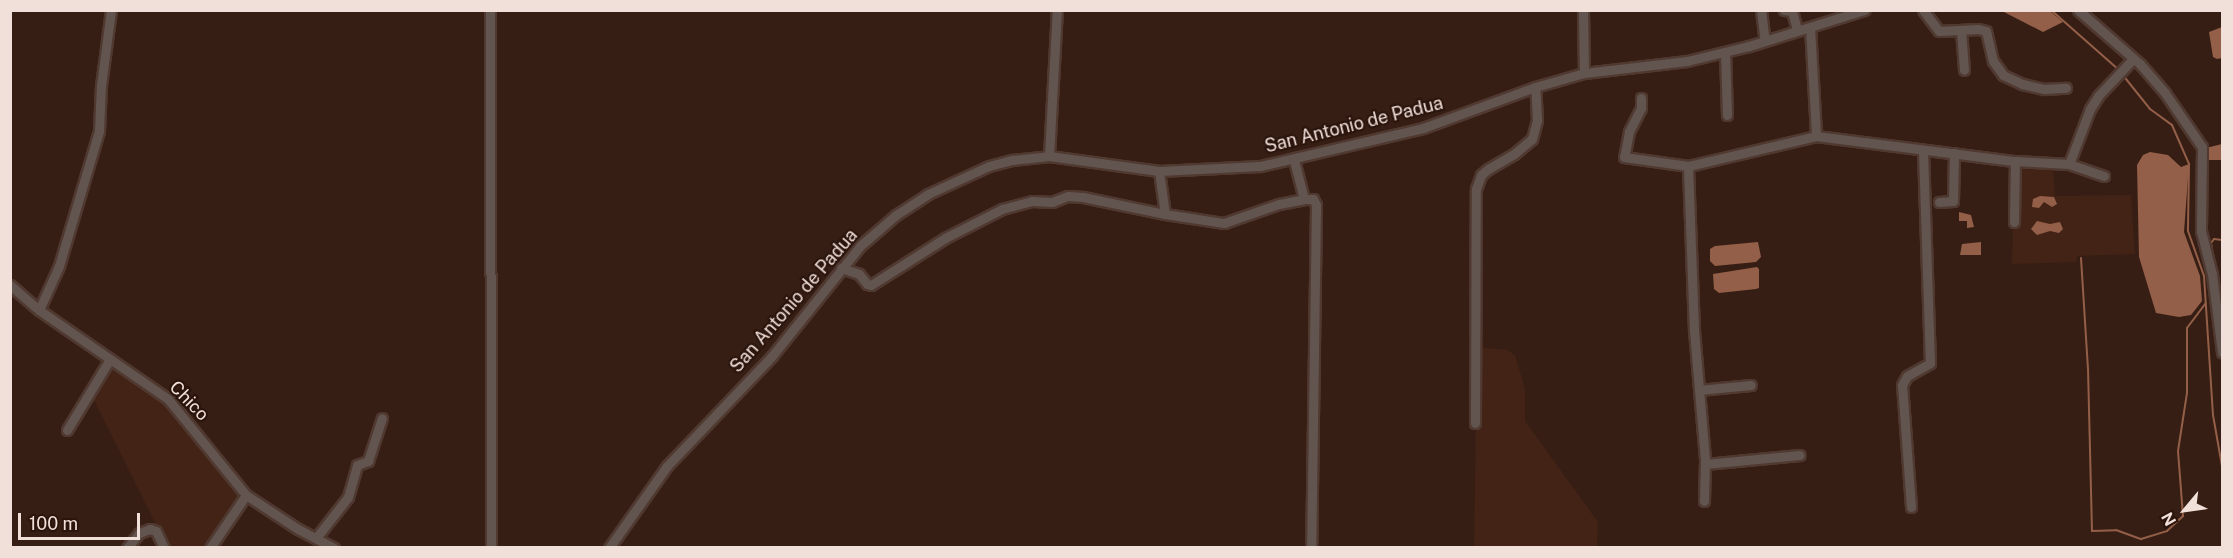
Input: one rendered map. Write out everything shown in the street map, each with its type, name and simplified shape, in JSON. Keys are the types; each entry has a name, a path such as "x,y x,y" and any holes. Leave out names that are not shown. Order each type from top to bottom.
{"street":[{"path":"39,310 59,266 99,131 101,86 111,10"},
{"path":"490,10 491,548"},
{"path":"1049,156 1057,10"},
{"path":"1583,10 1584,73"},
{"path":"1761,10 1765,41"},
{"path":"1784,10 1792,11 1797,30"},
{"name":"San Antonio de Padua","path":"609,548 667,466 772,356 860,246 887,223 928,194 989,166 1012,160 1049,156 1159,171 1260,166 1294,160 1422,128 1535,87 1584,73 1687,61 1765,41 1864,10"},
{"path":"1923,10 1939,30 1978,29 1986,31 1991,45 1992,61 2002,75 2022,84 2044,89 2066,87"},
{"path":"2078,10 2133,59 2165,93 2202,147 2201,231 2212,274 2223,352"},
{"path":"1810,27 1816,136"},
{"path":"1961,30 1964,70"},
{"path":"1725,52 1728,115"},
{"path":"2069,164 2090,109 2133,59"},
{"path":"1475,423 1476,189 1481,175 1514,154 1532,139 1537,120 1535,87"},
{"path":"1641,98 1641,108 1629,132 1624,157 1688,166 1816,136 2015,161 2069,164 2104,176"},
{"path":"1911,507 1902,385 1907,376 1930,363 1923,150"},
{"path":"1940,202 1953,201 1954,153"},
{"path":"1294,160 1304,198"},
{"path":"2014,222 2015,161"},
{"path":"1688,166 1705,464 1704,501"},
{"path":"1159,171 1165,214"},
{"path":"841,268 859,274 867,284 871,285 945,238 1002,208 1032,201 1055,201 1068,196 1083,197 1165,214 1224,223 1279,204 1304,198 1313,200 1316,205 1311,548"},
{"name":"Chico","path":"10,285 39,310 168,399 246,495 334,548"},
{"path":"67,430 110,359"},
{"path":"1700,390 1751,385"},
{"path":"316,538 348,497 357,465 368,461 382,418"},
{"path":"1705,464 1800,455"},
{"path":"210,548 246,495"},
{"path":"127,548 139,533 150,529 156,531 164,548"}],"shaded area":[{"path":"2002,11 2050,11 2063,22 2043,32"},
{"path":"2222,27 2222,58 2217,59 2213,57 2209,32"},
{"path":"2222,144 2222,160 2209,160 2206,148"},
{"path":"2150,152 2168,155 2181,167 2189,164 2184,232 2200,276 2202,301 2191,315 2179,317 2156,313 2139,257 2137,165 2143,155"},
{"path":"2015,167 2053,169 2055,196 2131,195 2135,254 2077,256 2076,262 2012,264"},
{"path":"2040,196 2054,197 2057,204 2052,207 2044,202 2039,208 2032,207 2033,199"},
{"path":"1959,212 1971,215 1974,227 1967,228 1967,221 1959,221"},
{"path":"2037,221 2050,224 2060,222 2063,229 2059,233 2050,231 2037,235 2031,229"},
{"path":"1758,242 1761,257 1756,262 1715,266 1710,261 1710,249 1715,246"},
{"path":"1981,242 1981,255 1960,255 1962,244"},
{"path":"1757,267 1759,269 1759,288 1719,293 1714,289 1713,274"},
{"path":"1477,347 1507,350 1515,355 1525,389 1525,421 1598,522 1597,547 1474,548"},
{"path":"111,362 169,404 241,497 208,547 167,547 93,398"}],"waterway":[{"path":"2051,10 2119,70"},
{"path":"2122,74 2150,109 2172,125 2189,164 2188,231 2204,276 2213,415 2222,466"},
{"path":"2222,240 2214,239 2211,243 2222,307"},
{"path":"2081,258 2088,368 2092,531 2116,530 2141,539 2167,531 2183,516 2178,451 2187,393 2187,328 2206,303"}]}
